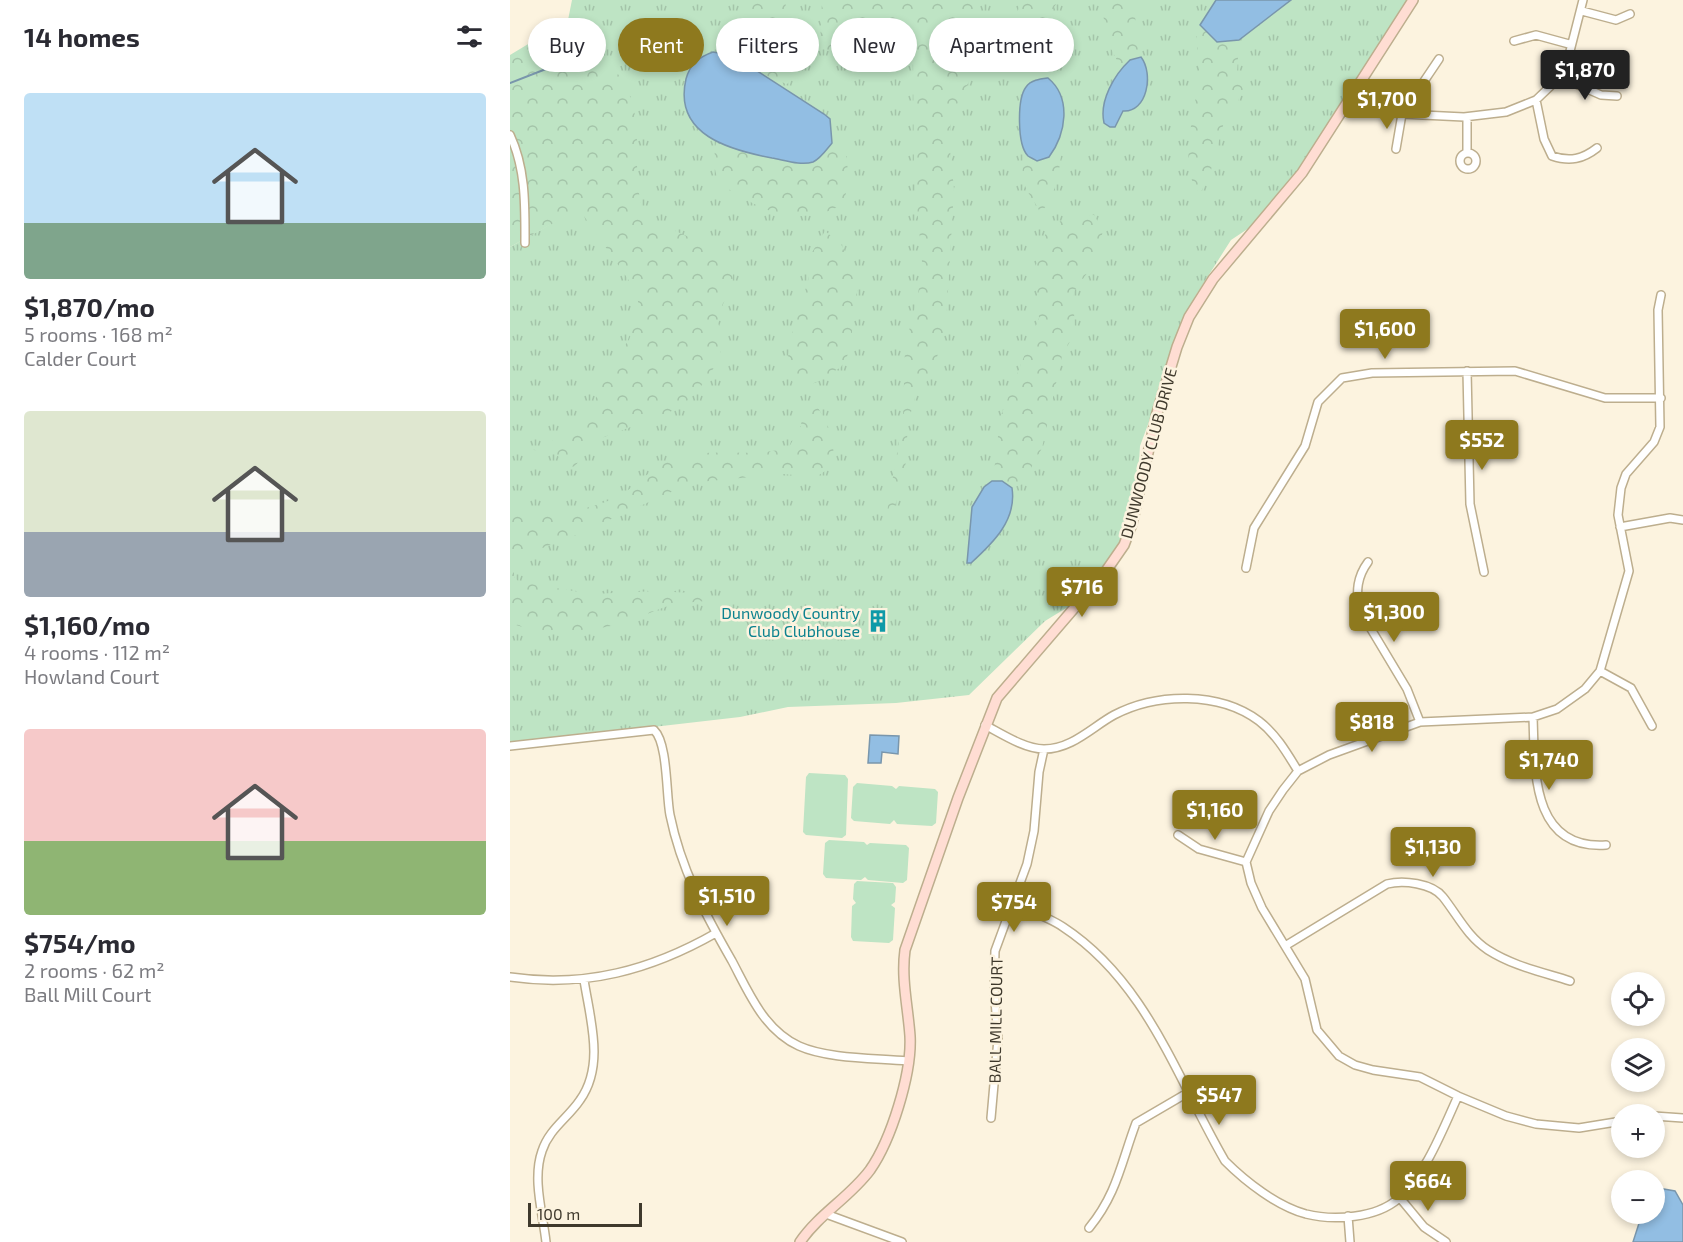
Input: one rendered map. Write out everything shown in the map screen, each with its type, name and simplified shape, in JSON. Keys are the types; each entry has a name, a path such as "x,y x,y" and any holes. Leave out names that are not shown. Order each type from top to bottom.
{"street":[{"name":"DUNWOODY CLUB DRIVE","path":"800,1242 858,1184 879,1156 896,1117 910,1037 903,976 905,950 985,725 997,698 1009,681 1106,571 1124,545 1132,524 1147,450 1177,347 1200,297 1302,173 1413,0"},
{"path":"1356,92 1402,114 1467,117 1506,112 1536,100 1560,77 1568,59 1569,44 1582,11 1583,0"},
{"path":"1582,11 1616,20 1630,14"},
{"path":"1514,41 1536,35 1569,44"},
{"path":"1396,149 1402,114 1439,59"},
{"path":"1560,77 1601,95 1617,96"},
{"path":"1536,100 1544,139 1552,156 1562,159 1584,158 1597,148"},
{"path":"1467,117 1467,152"},
{"path":"510,135 520,164 525,195 525,243"},
{"path":"1611,1123 1579,1128 1553,1127 1506,1116 1420,1077 1373,1070 1355,1065 1339,1056 1317,1030 1305,979 1262,908 1251,883 1246,861 1269,811 1298,771 1329,755 1420,722 1533,717 1573,700 1600,670 1629,571 1620,527 1618,502 1621,488 1626,474 1658,434 1661,398 1658,310 1661,296"},
{"path":"1467,371 1470,504 1484,572"},
{"path":"1246,568 1254,528 1265,506 1295,465 1305,446 1318,402 1332,385 1342,378 1358,374 1515,371 1605,398 1661,398"},
{"path":"1620,527 1670,518 1683,520"},
{"path":"1368,562 1359,577 1357,596 1359,609 1407,689 1420,722"},
{"path":"1600,670 1631,688 1652,726"},
{"path":"985,725 1016,740 1044,749 1086,735 1130,707 1155,700 1217,702 1238,709 1258,720 1284,747 1298,771"},
{"path":"1533,717 1535,785 1545,812 1557,828 1572,839 1595,846 1606,845"},
{"path":"510,746 643,729 654,730 659,737 677,847 693,889 761,1014 785,1039 818,1052 907,1061"},
{"name":"BALL MILL COURT","path":"991,1118 998,1048 994,951 1030,853 1037,786 1044,749"},
{"path":"1178,835 1199,849 1246,861"},
{"path":"1285,946 1387,885 1400,881 1420,885 1442,895 1467,932 1506,961 1570,981"},
{"path":"1013,904 1063,927 1102,960 1149,1016 1226,1161 1242,1176 1290,1207 1306,1214 1348,1216 1383,1210 1400,1198 1439,1140 1458,1096"},
{"path":"510,977 545,981 584,980 618,975 654,964 716,933"},
{"path":"546,1242 538,1178 541,1152 556,1126 581,1100 594,1066 594,1048 584,980"},
{"path":"1089,1228 1103,1211 1118,1181 1136,1124 1141,1118 1189,1092"},
{"path":"1665,1117 1683,1118"},
{"path":"1400,1198 1424,1227 1446,1242"},
{"path":"826,1214 902,1242"},
{"path":"1348,1216 1350,1242"}],"green space":[{"path":"572,0 1410,0 1276,210 1231,240 1196,295 1140,446 1135,531 1086,596 1045,621 969,695 896,703 788,707 740,717 514,743 510,742 510,247 579,208 571,72 606,72 606,18 568,18"},
{"path":"739,0 785,0 787,18 745,18"},
{"path":"822,0 977,0 973,18 929,18 929,72 974,72 951,116 949,141 954,189 946,325 932,375 916,394 908,423 905,472 892,516 887,512 903,418 905,347 918,295 922,262 914,174 913,72 917,72 917,18 831,18 831,53 820,45"},
{"path":"1020,0 1058,0 1049,18 1017,18"},
{"path":"1096,0 1138,0 1135,16 1140,58 1130,60 1121,68 1107,41 1103,13"},
{"path":"1200,25 1217,42 1239,40 1237,74 1243,89 1234,110 1224,122 1211,170 1200,194 1193,182 1189,167 1189,150 1198,81 1197,40"},
{"path":"528,44 528,72 606,72 606,66 613,66 629,95 635,114 638,188 646,218 698,241 718,253 733,273 732,287 723,304 718,322 722,338 720,359 699,389 684,404 668,413 596,440 575,466 565,469 563,461 553,451 533,450 578,429 591,411 607,367 629,340 639,311 637,292 579,209 510,247 510,55"},
{"path":"761,72 792,72 792,79 787,84"},
{"path":"716,143 756,155 797,162 813,162 832,143 844,147 848,176 843,204 818,214 792,216 754,204 719,180 714,165"},
{"path":"1057,147 1061,152 1056,184 1040,213 1024,182 1024,149 1028,156 1049,157"},
{"path":"1094,215 1103,230 1097,259 1073,293 1075,332 1062,356 1042,448 1022,484 1012,488 1002,481 993,481 1000,418 1039,318 1035,268 1047,229 1068,217"},
{"path":"825,231 841,244 859,284 852,312 852,347 841,367 817,382 798,389 787,374 788,357 795,319 808,282 811,254"},
{"path":"814,400 834,438 833,456 825,471 816,477 783,474 709,481 680,488 567,539 526,554 514,566 514,577 519,582 592,594 656,591 709,594 707,601 675,604 626,622 594,629 564,631 534,629 510,623 510,511 513,513 555,512 597,505 622,494 656,468 679,457 707,453 762,452 789,447 801,426 803,404"},
{"path":"809,773 845,775 848,779 846,835 842,838 806,835 803,832 806,777"},
{"path":"857,783 892,786 896,789 899,786 935,789 938,792 936,823 932,826 897,824 894,820 890,824 854,821 851,818 853,787"},
{"path":"829,840 864,842 867,845 870,843 906,845 909,848 907,880 903,883 868,880 865,877 861,880 826,878 823,874 825,843"},
{"path":"857,881 893,883 896,887 895,902 891,905 895,908 893,940 889,943 853,941 851,937 852,906 856,903 853,899 854,884"}],"water":[{"path":"1216,0 1291,0 1239,40 1217,42 1200,25"},
{"path":"716,53 716,72 759,72 824,114 830,119 832,143 813,162 803,163 756,155 723,144 708,136 696,126 688,114 684,98 689,72 704,72 704,56"},
{"path":"1141,57 1147,73 1143,99 1138,106 1123,111 1115,127 1110,127 1104,123 1103,115 1109,89 1118,73 1130,60"},
{"path":"1048,78 1056,86 1061,96 1064,116 1055,148 1049,157 1037,161 1028,156 1024,150 1019,122 1021,101 1030,83"},
{"path":"992,481 1002,481 1012,488 1011,510 1007,521 995,539 971,563 967,563 972,507 984,487"},
{"path":"870,735 899,736 898,754 882,752 881,763 868,763"},
{"path":"1665,1189 1675,1191 1683,1205 1683,1242 1633,1242 1639,1224 1665,1224"}],"waterway":[{"path":"510,83 538,72"}],"place":[{"name":"Dunwoody Country Club Clubhouse","path":"878,621"}]}
